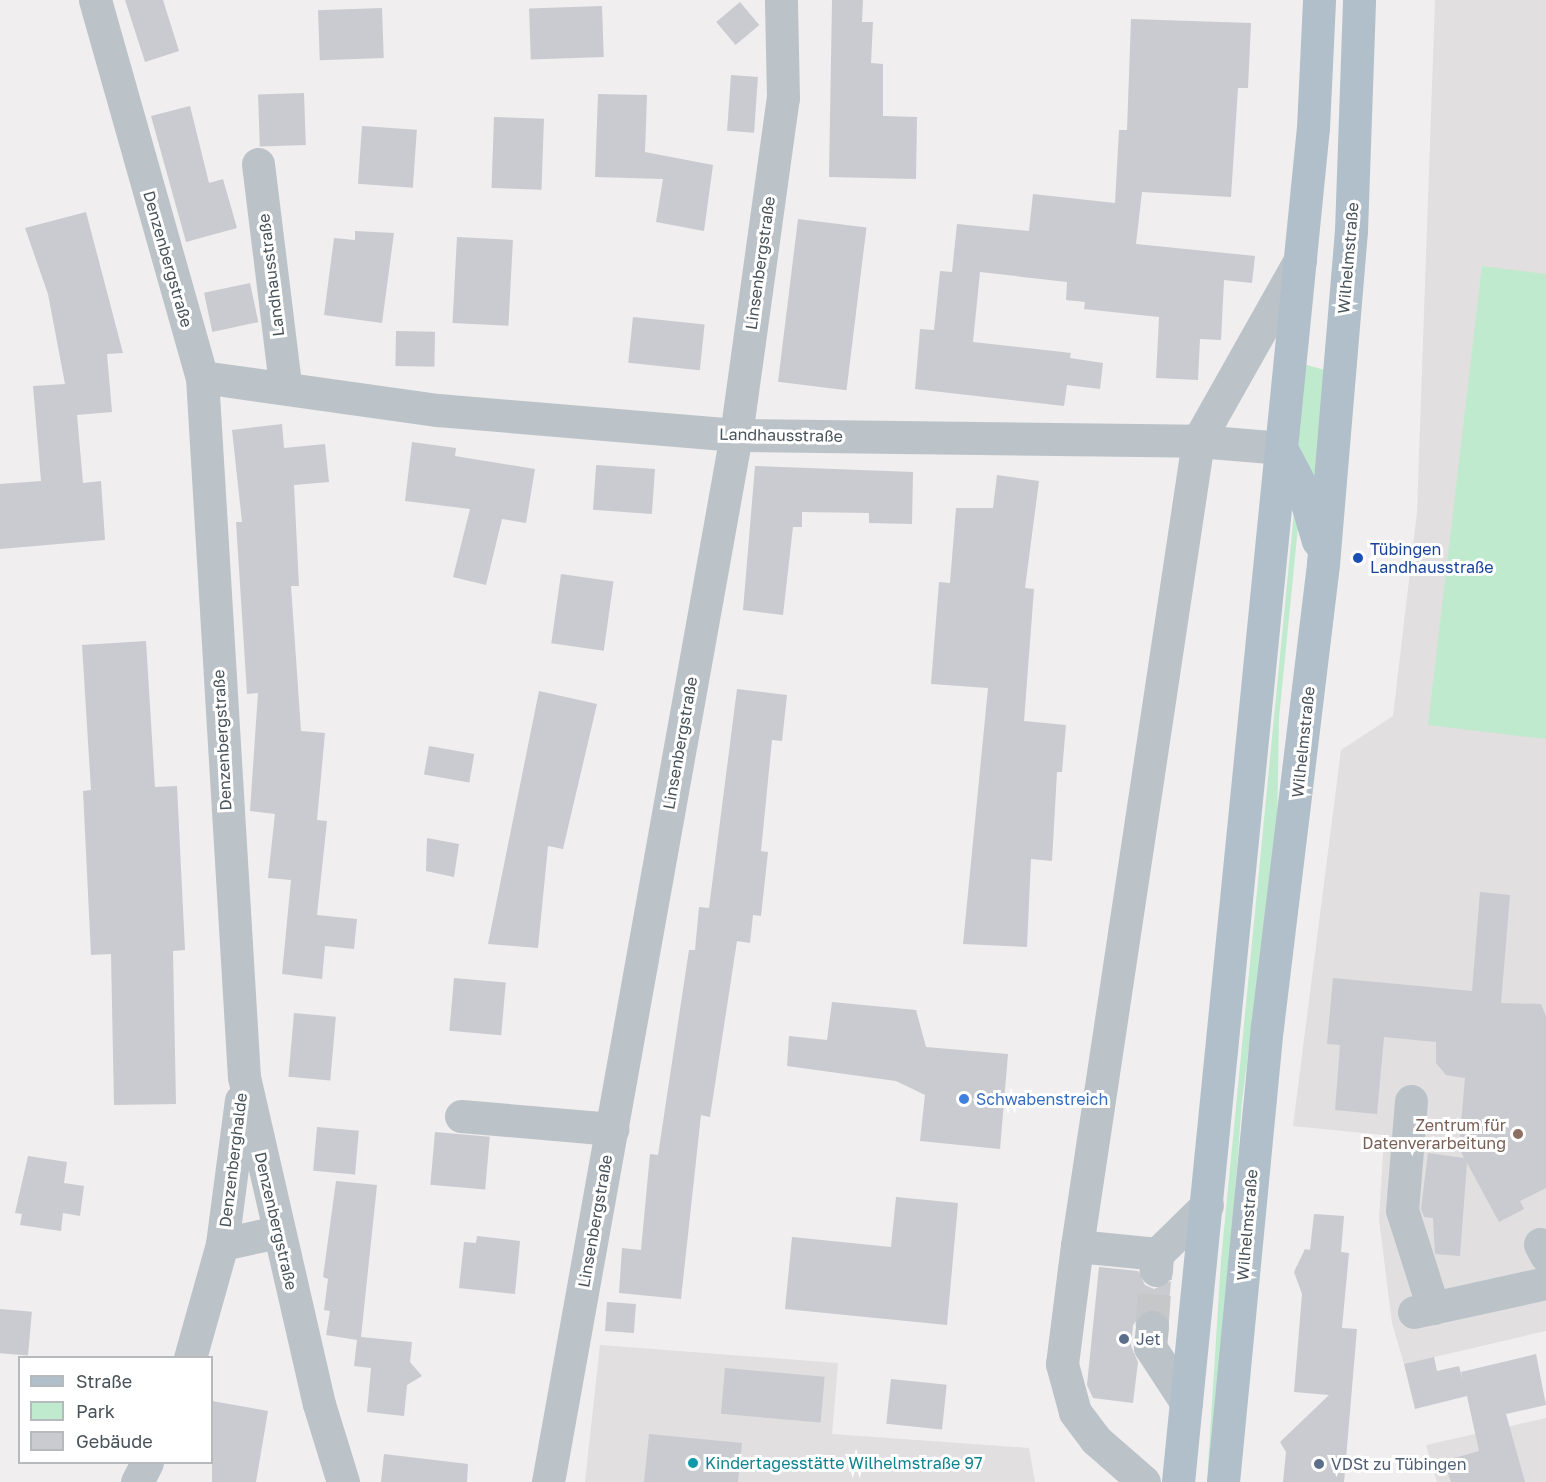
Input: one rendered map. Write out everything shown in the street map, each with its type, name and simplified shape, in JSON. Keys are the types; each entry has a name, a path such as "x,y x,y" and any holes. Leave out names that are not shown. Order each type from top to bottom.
{"main road":[{"path":"1178,1482 1300,259 1319,0"},
{"name":"Wilhelmstraße","path":"1223,1482 1265,1039 1323,564 1358,102 1359,0"},
{"path":"1290,355 1339,359"},
{"path":"1281,448 1311,514 1323,564"}],"street":[{"name":"Denzenbergstraße","path":"95,0 202,377 244,1077 278,1232 343,1482"},
{"name":"Linsenbergstraße","path":"548,1482 736,435 783,98 782,0"},
{"name":"Landhausstraße","path":"258,164 285,385"},
{"path":"1144,1482 1096,1440 1075,1412 1062,1364 1077,1246 1198,441 1300,259"},
{"name":"Landhausstraße","path":"202,377 285,385 438,410 736,435 1198,441 1281,448"},
{"name":"Denzenberghalde","path":"191,1356 222,1244 244,1077"},
{"path":"1411,1101 1402,1210 1424,1310 1546,1283"},
{"path":"461,1116 612,1129"},
{"path":"1077,1246 1157,1262 1207,1205"},
{"name":"Denzenberghalde","path":"222,1244 278,1232"},
{"path":"1152,1327 1150,1347 1186,1402"},
{"path":"137,1482 146,1464"}],"shaded area":[{"path":"1435,0 1546,0 1546,1331 1404,1364 1392,1323 1379,1220 1384,1135 1293,1126 1341,750 1393,716 1417,512"},
{"path":"600,1345 838,1363 832,1434 1029,1448 1035,1482 585,1482"},
{"path":"1546,1418 1546,1482 1437,1482 1426,1445"}],"green space":[{"path":"1482,266 1546,274 1546,739 1428,725"},
{"path":"1303,364 1325,370 1314,489 1295,458"},
{"path":"1294,512 1298,527 1279,718 1277,833 1242,1101 1213,1482 1207,1482 1221,1260"}],"building":[{"path":"125,0 163,0 179,51 145,62"},
{"path":"832,0 863,0 862,22 873,22 871,63 883,64 883,116 917,117 916,179 829,177"},
{"path":"740,2 759,25 736,45 716,22"},
{"path":"602,6 604,57 531,60 529,9"},
{"path":"382,8 384,58 320,60 318,10"},
{"path":"1131,19 1251,23 1248,88 1238,88 1231,197 1142,192 1136,244 1255,256 1252,283 1224,280 1221,340 1200,339 1198,380 1156,378 1159,317 1084,309 1085,302 1066,300 1067,282 980,272 973,342 1071,353 1070,358 1103,363 1100,389 1067,385 1064,406 915,389 920,329 934,330 940,271 952,272 957,224 1029,231 1033,194 1115,203 1119,130 1127,130"},
{"path":"731,75 758,77 754,133 727,131"},
{"path":"304,93 306,145 260,147 258,95"},
{"path":"598,94 647,95 645,152 713,165 704,231 656,222 663,179 595,177"},
{"path":"190,106 209,183 223,179 237,228 186,242 151,116"},
{"path":"494,117 544,119 541,190 492,188"},
{"path":"362,126 417,130 413,188 358,184"},
{"path":"86,212 123,353 107,354 112,412 77,415 83,483 101,481 105,540 0,549 0,484 41,481 33,386 65,384 48,294 25,228"},
{"path":"798,219 866,227 846,390 778,382"},
{"path":"355,231 394,233 382,323 324,315 334,238 355,240"},
{"path":"457,237 513,240 508,326 452,323"},
{"path":"250,283 258,322 212,332 204,293"},
{"path":"633,317 705,325 700,370 628,363"},
{"path":"396,331 435,332 434,367 395,366"},
{"path":"282,424 284,448 325,444 329,482 294,485 299,586 291,586 301,731 325,733 317,820 327,821 317,915 357,919 354,949 325,946 322,979 282,974 291,880 268,878 275,814 250,811 258,693 247,694 236,522 242,522 232,430"},
{"path":"412,442 456,448 455,456 535,469 526,523 502,519 486,585 453,577 470,509 405,501"},
{"path":"596,465 655,469 652,514 593,510"},
{"path":"755,466 913,472 912,524 869,523 869,513 802,512 802,527 793,527 783,615 743,610"},
{"path":"997,475 1039,481 1025,588 1034,589 1024,721 1066,725 1062,772 1057,772 1052,861 1031,859 1027,947 963,944 988,688 931,684 939,582 950,583 956,508 993,508"},
{"path":"561,574 613,581 604,651 551,643"},
{"path":"146,641 155,787 177,786 185,950 173,951 176,1104 114,1105 111,954 91,955 83,791 91,790 82,645"},
{"path":"737,689 787,695 782,741 772,740 761,851 768,852 761,916 753,915 750,943 737,941 710,1117 701,1115 681,1299 619,1293 622,1248 641,1250 650,1154 658,1155 689,950 695,950 699,907 709,908"},
{"path":"539,691 597,704 563,849 548,846 538,948 488,944"},
{"path":"429,746 474,754 469,783 424,775"},
{"path":"427,838 459,844 454,877 426,871"},
{"path":"1480,892 1510,895 1501,1003 1541,1004 1546,1016 1546,1188 1520,1201 1524,1209 1499,1222 1467,1163 1460,1256 1435,1254 1433,1218 1424,1217 1421,1209 1428,1153 1464,1158 1459,1147 1465,1078 1446,1075 1436,1063 1436,1042 1384,1037 1377,1114 1335,1110 1340,1045 1327,1044 1333,978 1472,991"},
{"path":"454,978 506,983 501,1035 449,1031"},
{"path":"832,1002 916,1010 926,1047 1008,1054 1000,1149 920,1141 925,1095 896,1081 787,1066 789,1036 827,1040"},
{"path":"294,1013 336,1017 330,1080 288,1077"},
{"path":"317,1127 359,1131 355,1174 313,1171"},
{"path":"435,1132 490,1137 485,1190 430,1185"},
{"path":"28,1156 67,1162 64,1183 84,1186 80,1216 63,1213 61,1231 20,1225 22,1214 15,1213"},
{"path":"336,1181 377,1185 361,1337 412,1342 410,1362 422,1376 407,1385 404,1416 367,1412 371,1368 354,1366 357,1340 326,1335 330,1311 324,1310 328,1279 323,1277"},
{"path":"896,1197 958,1203 947,1325 785,1309 792,1237 891,1247"},
{"path":"1314,1214 1344,1216 1341,1252 1349,1253 1342,1328 1357,1329 1344,1482 1283,1482 1286,1452 1280,1442 1329,1395 1294,1392 1302,1294 1294,1272 1305,1249 1310,1250"},
{"path":"477,1236 520,1241 515,1294 459,1288 464,1242 476,1243"},
{"path":"1099,1267 1138,1271 1145,1285 1154,1289 1171,1281 1168,1317 1154,1308 1145,1310 1133,1325 1131,1346 1138,1362 1133,1403 1093,1398 1087,1385"},
{"path":"607,1302 636,1304 634,1333 605,1331"},
{"path":"0,1309 32,1312 28,1356 0,1353"},
{"path":"1536,1354 1546,1405 1506,1414 1525,1482 1451,1482 1444,1461 1479,1451 1467,1396 1415,1409 1404,1364 1434,1357 1437,1371 1459,1366 1463,1381 1461,1372"},
{"path":"725,1368 825,1377 821,1423 721,1414"},
{"path":"891,1379 947,1385 942,1430 886,1424"},
{"path":"213,1401 268,1411 256,1482 212,1482"},
{"name":"Kindertagesstätte Wilhelmstraße 97","path":"649,1434 742,1443 738,1482 644,1482"},
{"path":"384,1454 468,1464 467,1482 381,1482"}],"tunnel":[{"path":"1152,1327 1156,1270"}],"place":[{"name":"Tübingen Landhausstraße","path":"1358,558"},
{"name":"Schwabenstreich","path":"964,1099"},
{"name":"Zentrum für Datenverarbeitung","path":"1518,1134"},
{"name":"Jet","path":"1124,1339"},
{"name":"Kindertagesstätte Wilhelmstraße 97","path":"693,1463"},
{"name":"VDSt zu Tübingen","path":"1319,1464"}]}
